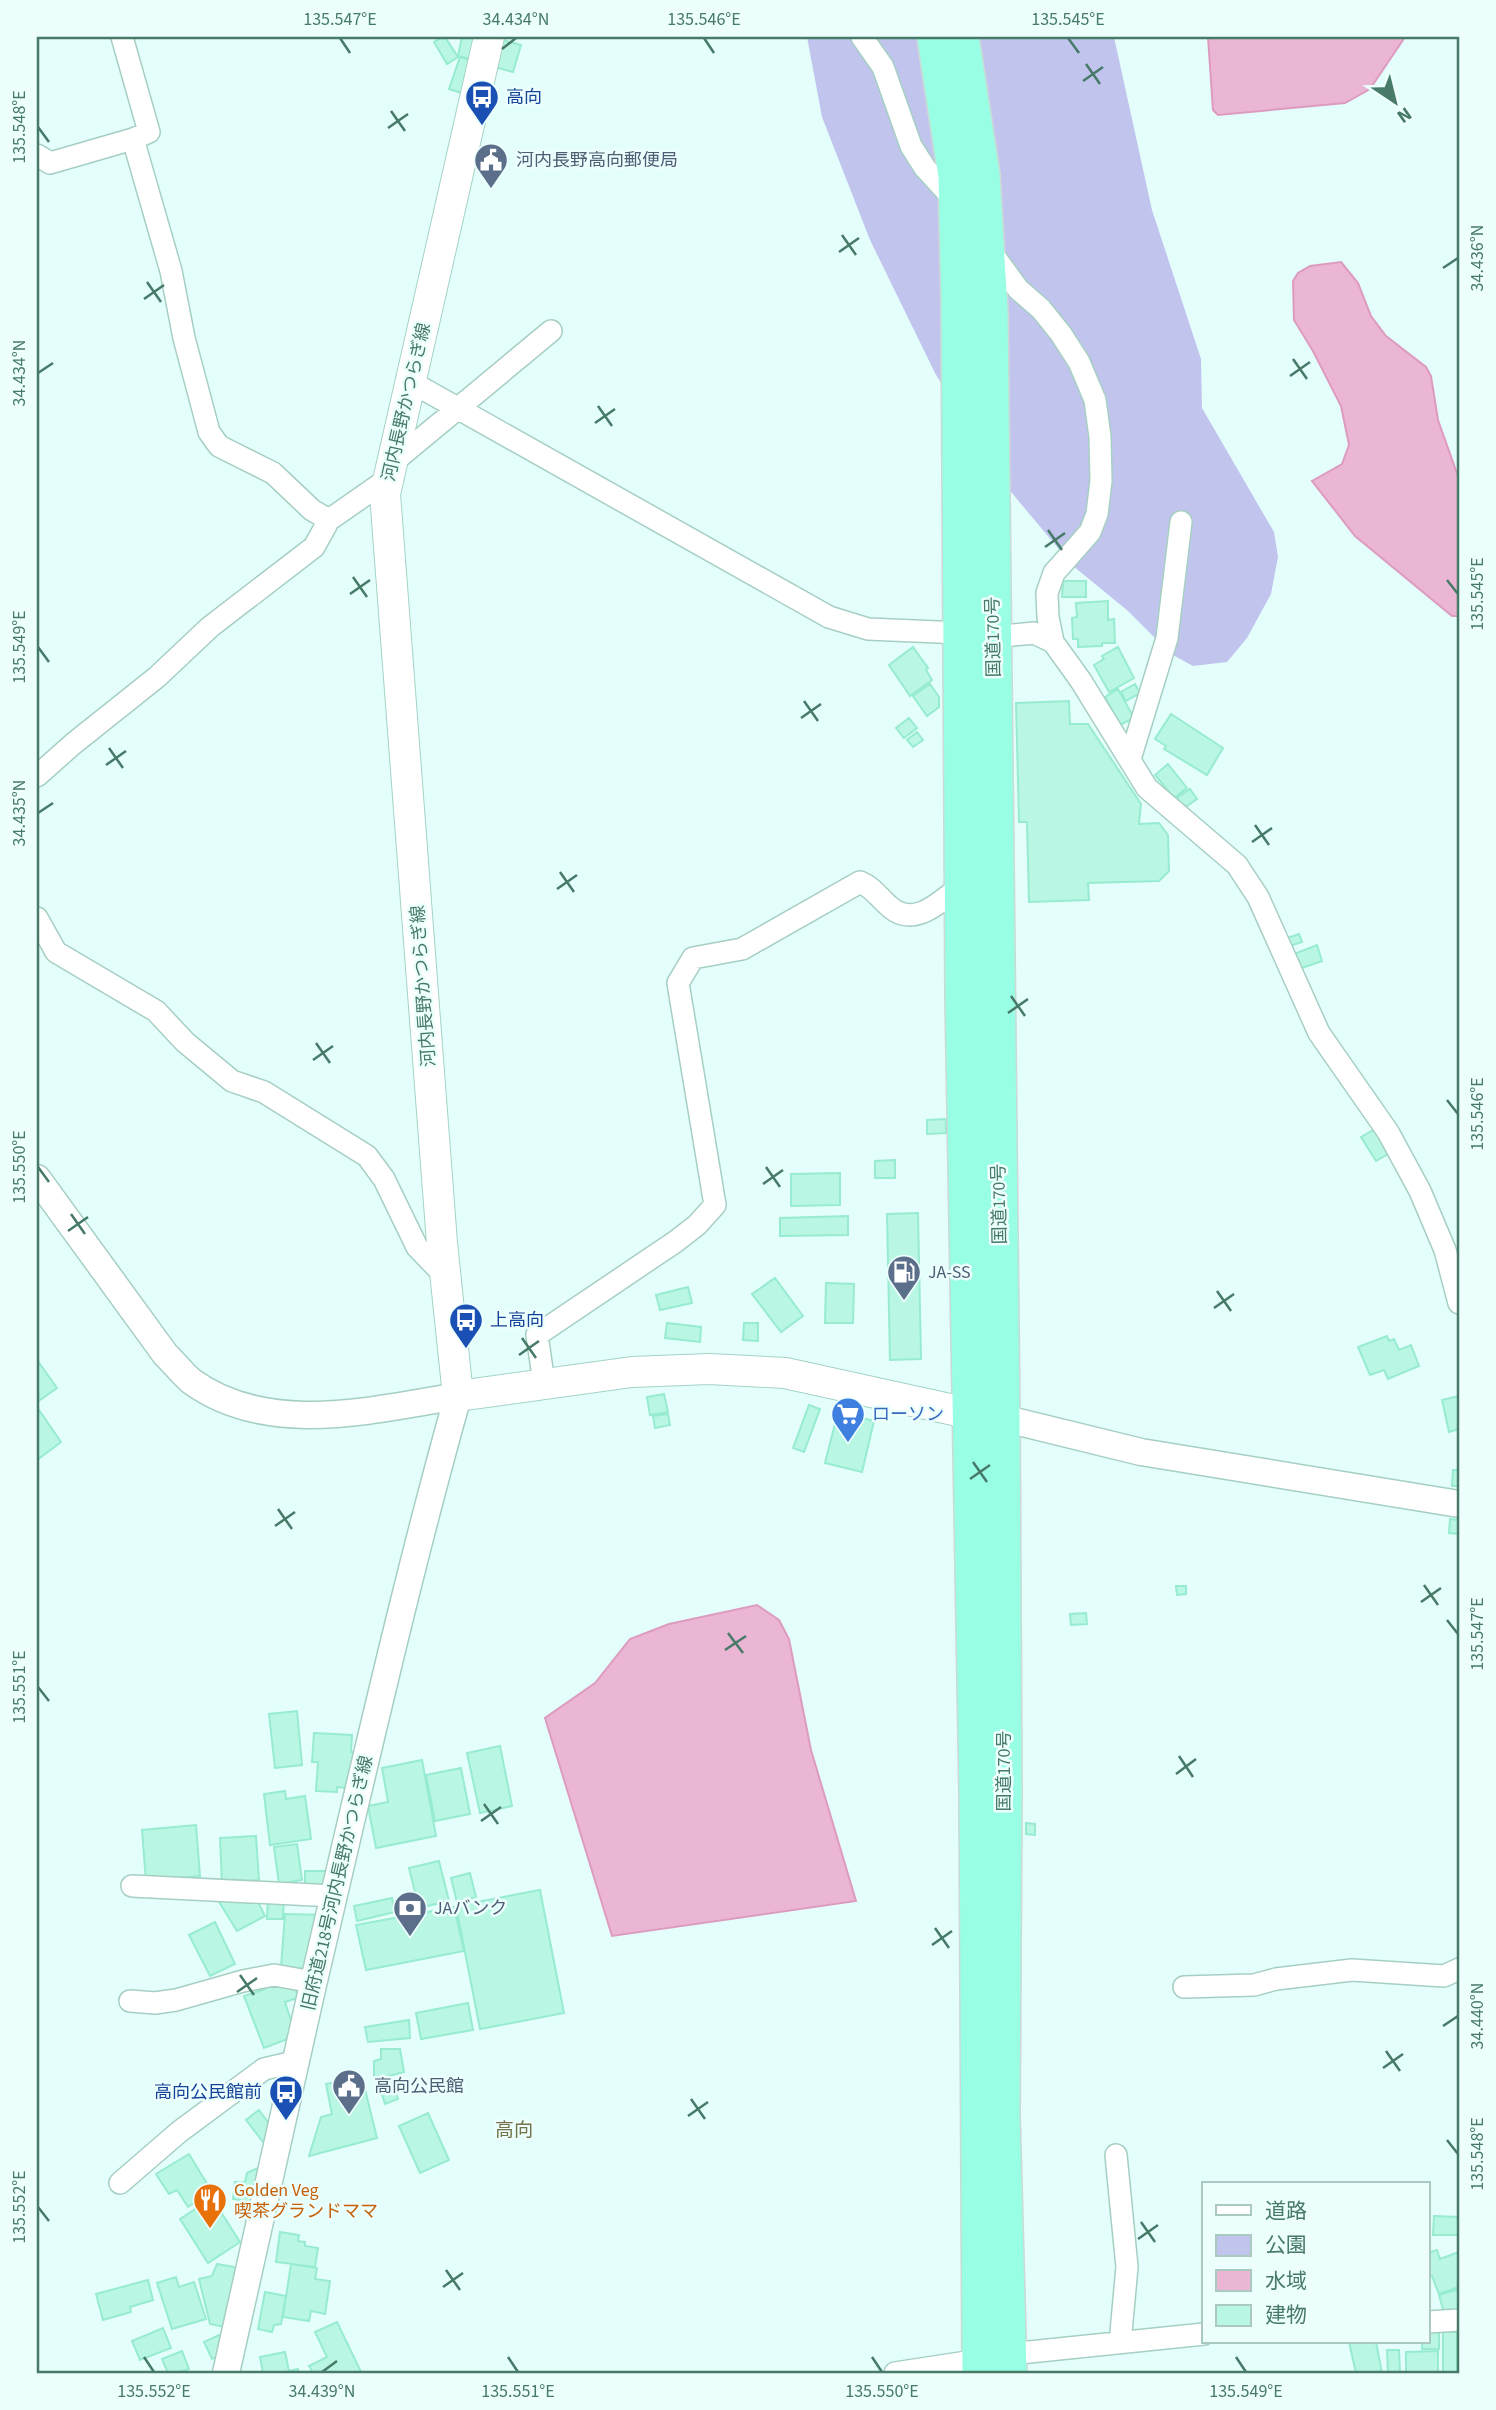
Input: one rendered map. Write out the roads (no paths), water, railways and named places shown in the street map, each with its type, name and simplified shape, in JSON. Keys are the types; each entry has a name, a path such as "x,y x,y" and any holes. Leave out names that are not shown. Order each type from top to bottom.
{"highway":[{"name":"国道170号","path":"935,37 957,176 977,635 987,1416"},
{"name":"国道170号","path":"961,37 982,174 990,310 977,635 962,885 1004,1793 1002,2115 995,2365"}],"main road":[{"name":"河内長野かつらぎ線","path":"458,1396 446,1277 385,494 489,37"},
{"path":"458,1396 632,1372 709,1369 785,1373 987,1416"}],"street":[{"path":"37,155 50,163 149,132 122,37"},
{"path":"862,37 883,67 911,146 925,169 957,203"},
{"path":"133,139 171,271 184,338 209,432 219,446 273,473 312,510 329,520"},
{"path":"986,244 1018,289 1041,309 1061,334 1079,362 1094,400 1100,437 1101,481 1097,514 1090,532 1054,573 1047,593 1053,642 1147,788 1237,865 1258,897 1319,1033 1388,1132 1420,1191 1446,1250 1459,1303"},
{"path":"37,776 157,677 210,627 314,547 329,520 390,471 551,331"},
{"path":"411,382 829,617 868,629 977,635 1034,633 1053,642"},
{"path":"1130,759 1167,638 1181,522"},
{"path":"544,1383 537,1335 675,1242 697,1225 715,1205 678,983 693,958 742,949 860,882 872,887 891,909 906,916 925,913 962,885"},
{"path":"37,918 56,952 156,1011 185,1042 232,1081 264,1092 367,1156 384,1179 417,1247 446,1277"},
{"path":"37,1178 165,1354 190,1379 212,1394 238,1406 267,1412 308,1414 353,1413 458,1396"},
{"name":"旧府道218号河内長野かつらぎ線","path":"226,2373 294,2062 428,1504 458,1396"},
{"path":"987,1416 1141,1452 1459,1504"},
{"path":"132,1886 334,1896"},
{"path":"1184,1987 1254,1985 1276,1979 1352,1970 1444,1976 1459,1969"},
{"path":"130,2001 155,2003 176,2000 274,1975 313,1982"},
{"path":"120,2183 179,2132 264,2069 294,2062"},
{"path":"1116,2155 1127,2267 1120,2343"},
{"path":"1430,2322 1459,2320"},
{"path":"895,2373 995,2365 1120,2343 1202,2334"}],"water":[{"path":"1208,37 1405,37 1370,89 1345,103 1218,115 1213,110"},
{"path":"1341,262 1358,283 1371,316 1386,336 1426,367 1431,376 1438,420 1459,479 1459,616 1452,616 1355,536 1312,481 1342,464 1349,445 1341,406 1294,320 1293,281 1298,273 1310,266"},
{"path":"757,1605 779,1620 789,1639 811,1750 856,1901 612,1936 545,1718 595,1683 630,1639 669,1624"}],"place":[{"name":"高向","path":"482,127"},
{"name":"河内長野高向郵便局","path":"491,190"},
{"name":"JA-SS","path":"904,1302"},
{"name":"上高向","path":"466,1350"},
{"name":"ローソン","path":"848,1444"},
{"name":"JAバンク","path":"410,1938"},
{"name":"高向公民館","path":"349,2116"},
{"name":"高向公民館前","path":"286,2122"},
{"name":"Golden Veg 喫茶グランドママ","path":"210,2230"}],"district":[{"name":"高向","path":"514,2129"}]}
